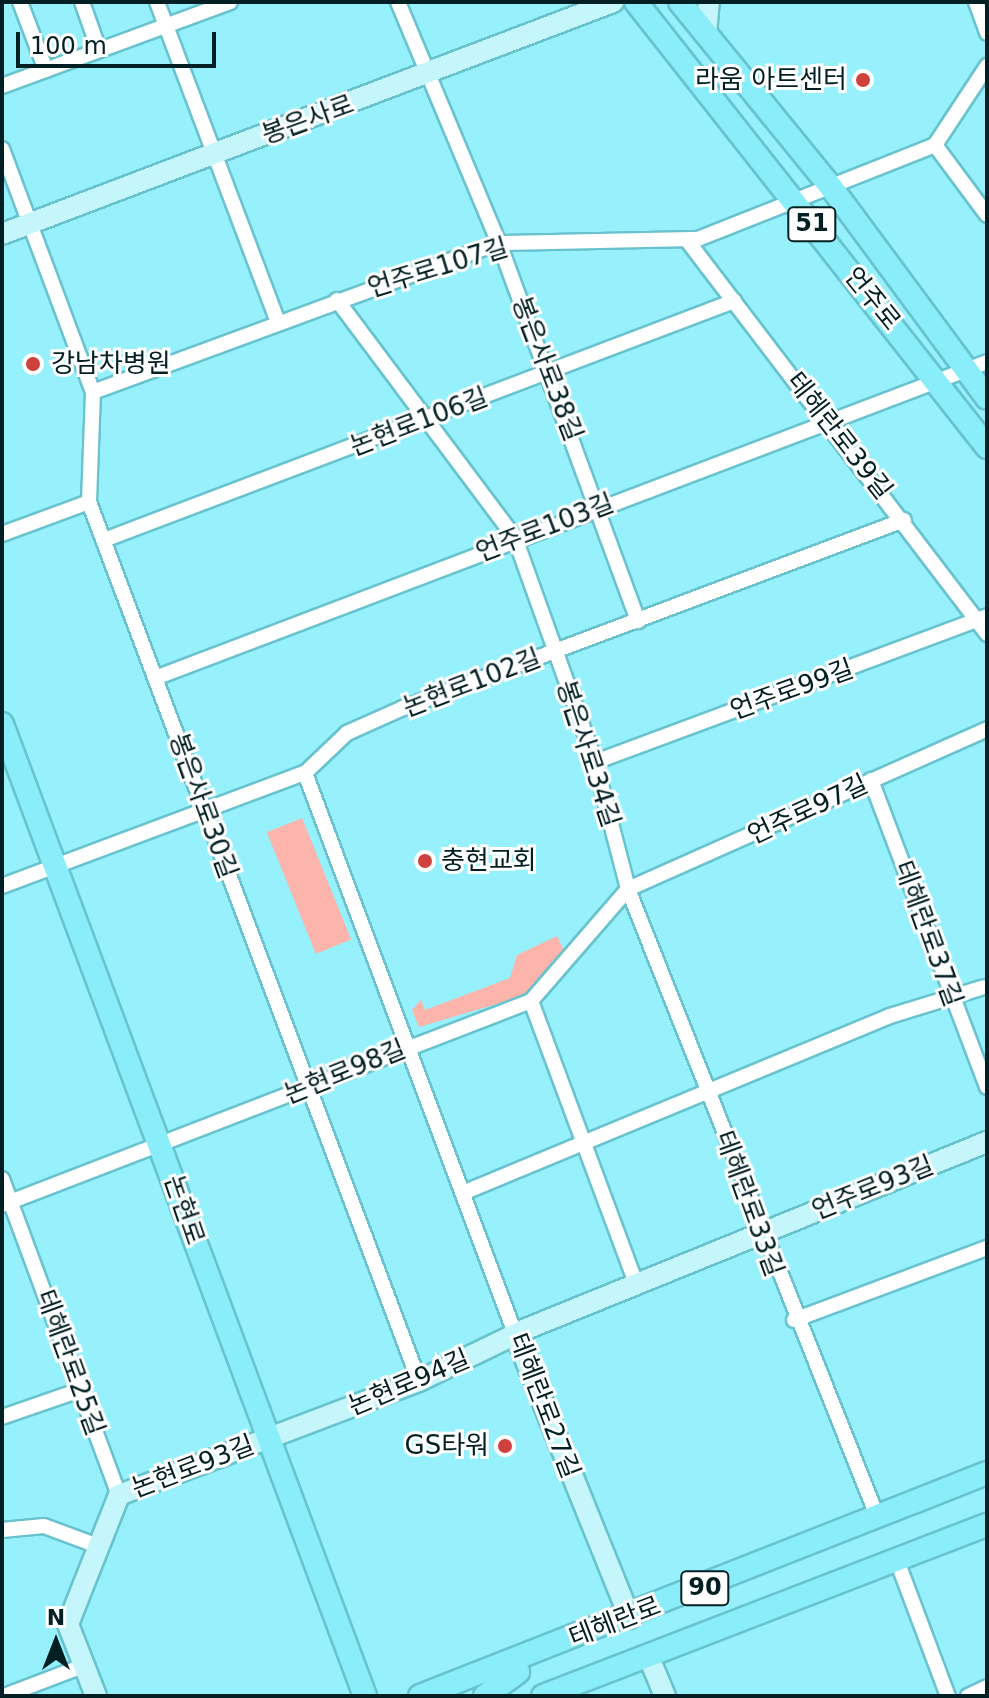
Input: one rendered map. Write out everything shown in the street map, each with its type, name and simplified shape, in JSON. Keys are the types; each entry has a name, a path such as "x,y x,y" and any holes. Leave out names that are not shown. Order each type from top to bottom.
{"main road":[{"name":"언주로","path":"636,2 987,447"},
{"name":"언주로","path":"680,2 977,366 987,398"},
{"name":"논현로","path":"2,724 365,1696"},
{"name":"테헤란로","path":"420,1696 630,1618 987,1473"},
{"name":"테헤란로","path":"543,1696 987,1525"},
{"path":"485,1696 500,1679 551,1659 572,1639"}],"street":[{"path":"20,2 46,70"},
{"path":"82,2 99,50"},
{"path":"157,2 278,322"},
{"path":"2,86 230,2"},
{"name":"봉은사로38길","path":"398,2 499,243 600,507 638,621"},
{"path":"558,24 571,2"},
{"name":"봉은사로","path":"2,234 430,75 613,2"},
{"path":"706,34 709,2"},
{"path":"976,2 987,33"},
{"path":"985,211 935,145 987,66"},
{"name":"언주로107길","path":"93,392 499,243 687,240 935,145"},
{"name":"봉은사로30길","path":"2,149 93,392 89,502 419,1381"},
{"name":"테헤란로39길","path":"687,240 985,624"},
{"name":"봉은사로34길","path":"337,300 515,538 595,762 628,889"},
{"name":"논현로106길","path":"104,540 734,301"},
{"name":"언주로103길","path":"155,678 515,538 829,425 935,378 977,366"},
{"path":"2,534 89,502"},
{"name":"논현로102길","path":"2,886 305,773 347,733 904,520"},
{"name":"언주로99길","path":"595,762 985,624"},
{"name":"언주로97길","path":"628,889 987,729"},
{"name":"테헤란로27길","path":"305,773 465,1192 516,1336 630,1618"},
{"name":"테헤란로37길","path":"871,780 950,996 987,1087"},
{"name":"논현로98길","path":"6,1203 161,1146 408,1046 531,1001 628,889"},
{"name":"테헤란로33길","path":"628,889 708,1092 759,1234 877,1516"},
{"path":"465,1192 950,996 984,987"},
{"path":"531,1001 636,1284"},
{"name":"언주로93길","path":"759,1234 987,1142"},
{"name":"테헤란로25길","path":"2,1179 6,1203 119,1495"},
{"name":"논현로94길","path":"267,1439 419,1381 636,1284 759,1234"},
{"path":"794,1320 987,1248"},
{"path":"2,1417 80,1390"},
{"name":"논현로93길","path":"119,1495 267,1439"},
{"path":"96,1696 68,1624 119,1495"},
{"path":"2,1530 44,1526 98,1546"},
{"path":"896,1558 948,1696"},
{"path":"648,1655 665,1696"},
{"path":"4,1696 83,1666"},
{"path":"968,1696 987,1687"}],"shaded area":[{"path":"302,818 351,939 316,954 267,832"},
{"path":"557,936 566,955 523,996 419,1027 412,1010 421,1000 425,1010 510,978 517,955"}],"place":[{"name":"라움 아트센터","path":"863,80"},
{"name":"강남차병원","path":"33,364"},
{"name":"충현교회","path":"425,861"},
{"name":"GS타워","path":"505,1446"}]}
